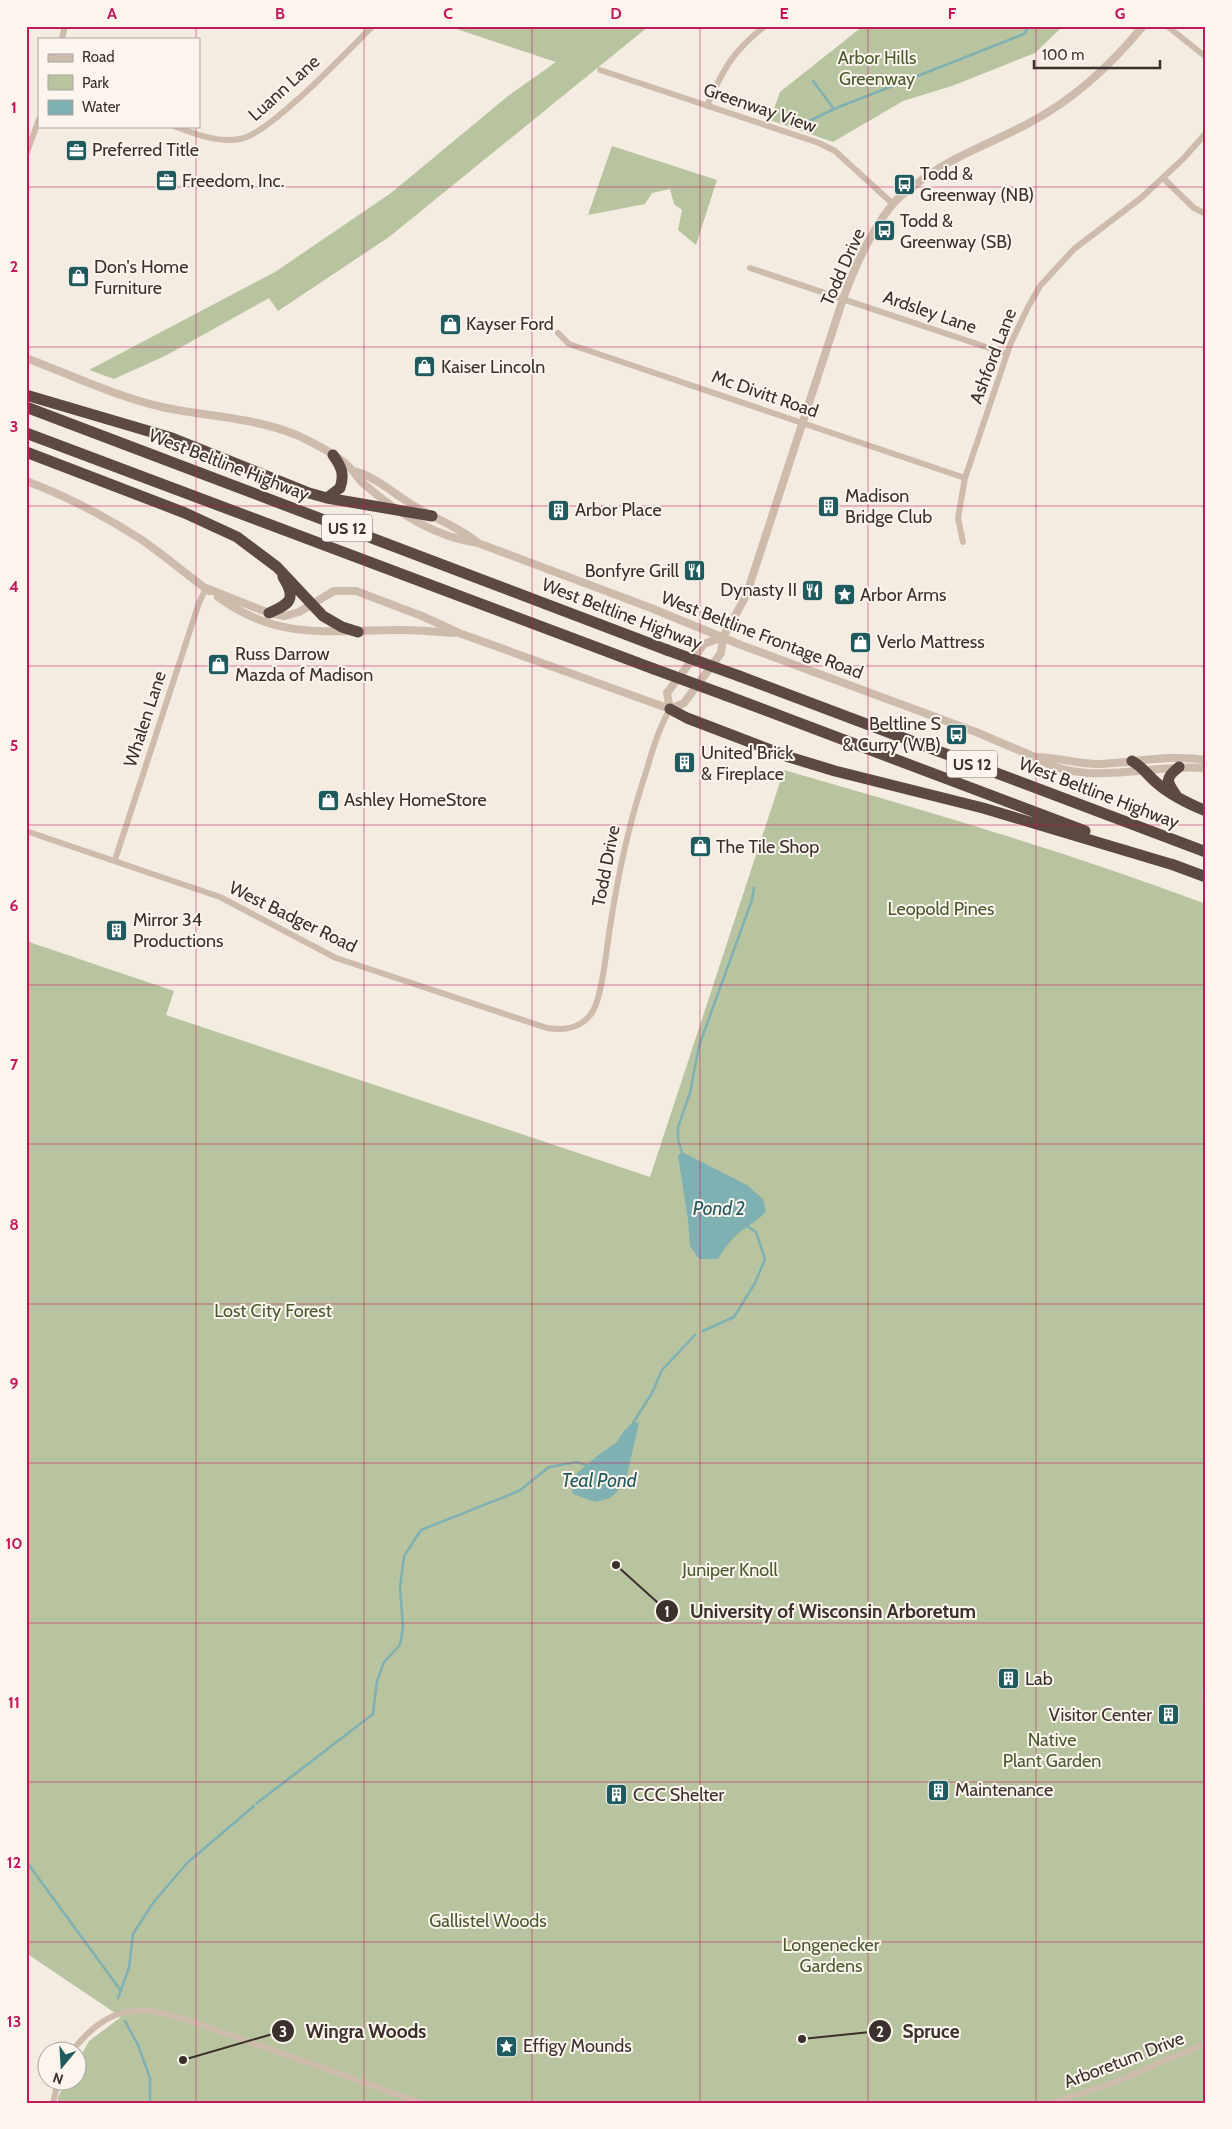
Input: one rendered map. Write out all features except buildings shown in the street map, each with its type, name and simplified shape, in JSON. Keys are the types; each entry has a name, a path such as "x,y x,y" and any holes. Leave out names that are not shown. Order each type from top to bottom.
{"highway":[{"path":"26,395 172,438 290,487 327,498 432,516"},
{"name":"West Beltline Highway","path":"26,407 1206,852"},
{"name":"US 12","path":"26,433 1206,877"},
{"path":"26,452 216,526 252,546 277,567 323,616 332,622 358,632"},
{"path":"327,498 340,488 343,477 340,466 333,456"},
{"path":"268,614 284,607 289,601 291,594 277,567"},
{"path":"670,709 687,718 817,766 984,808 1177,866"},
{"path":"1132,761 1145,769 1156,783 1178,798 1206,811"},
{"path":"1178,798 1168,783 1170,774 1179,767"}],"street":[{"name":"Luann Lane","path":"180,128 217,140 230,141 252,136 276,118 373,26"},
{"path":"707,106 729,61 746,41 765,26"},
{"name":"Todd Drive","path":"670,709 684,703 721,653 723,638 746,596 843,299 854,270 872,234 893,204 933,170 956,157 1032,122 1068,98 1124,49 1143,26"},
{"path":"1167,26 1206,57"},
{"name":"Greenway View","path":"600,70 819,143 835,151 893,204"},
{"path":"26,155 38,122"},
{"name":"Ashford Lane","path":"963,542 958,518 966,478 1007,354 1028,306 1040,286 1074,249 1141,198 1206,133"},
{"path":"1163,178 1194,208 1206,214"},
{"name":"Ardsley Lane","path":"750,268 1007,354"},
{"name":"Mc Divitt Road","path":"558,333 569,344 966,478"},
{"name":"West Beltline Frontage Road","path":"26,358 150,404 248,420 273,427 311,442 353,471 358,480 393,508 408,518 442,534 462,541 478,543 723,638 981,734 1035,757 1046,764 1079,772 1104,773 1179,767 1206,768"},
{"name":"West Beltline Frontage Road","path":"353,471 363,473 432,516 465,533 478,543"},
{"path":"26,481 69,499 118,525 149,545 233,608 278,626 301,630 358,632 405,630 459,633"},
{"path":"206,588 268,614 284,616 299,612 334,591 356,591 422,616 459,633 670,709"},
{"name":"Whalen Lane","path":"115,860 196,611 206,588"},
{"name":"Todd Drive","path":"576,1026 588,1019 596,1004 603,973 618,872 628,829 660,729 670,709 667,693 704,644 723,638"},
{"name":"West Beltline Frontage Road","path":"1035,757 1053,757 1095,764 1173,757 1206,760"},
{"name":"West Badger Road","path":"26,831 220,897 336,958 547,1028 561,1030 576,1026"},
{"path":"1206,1687 1202,1696 1206,1707"},
{"path":"79,2042 99,2023 115,2015 132,2010 150,2011 178,2016 422,2103"},
{"name":"Arboretum Drive","path":"1052,2103 1116,2082 1206,2043"}],"green space":[{"path":"448,26 649,26 389,237 278,311 269,298 167,355 114,379 89,370 275,272 391,193 508,96 556,62"},
{"name":"Arbor Hills Greenway","path":"863,26 1063,26 1035,53 952,86 903,101 833,142 770,120 780,92"},
{"path":"612,146 717,180 696,245 678,230 682,210 674,204 670,189 652,193 645,204 588,215"},
{"path":"784,770 1049,850 1206,904 1206,2103 58,2103 61,2092 88,2092 88,2043 121,2017 26,1953 26,941 174,991 166,1015 650,1177"}],"water":[{"name":"Pond 2","path":"682,1152 747,1185 763,1199 766,1211 726,1246 718,1259 699,1259 690,1246 678,1156"},
{"name":"Teal Pond","path":"633,1422 639,1423 626,1479 616,1493 610,1498 595,1502 573,1494 569,1480 617,1442 623,1432"}],"waterway":[{"path":"807,122 834,109 1024,34 1029,26"},
{"path":"813,81 834,109"},
{"path":"682,1153 678,1139 678,1127 690,1093 699,1046 752,900 754,888"},
{"path":"703,1331 734,1317 755,1283 765,1259 756,1232 747,1226"},
{"path":"633,1423 652,1393 662,1370 695,1335"},
{"path":"257,1803 373,1714 377,1681 384,1662 400,1645 403,1627 400,1588 404,1556 421,1530 519,1491 549,1467 577,1462 589,1466"},
{"path":"118,1998 129,1968 133,1934 153,1903 187,1863 254,1806"},
{"path":"26,1861 121,1991"},
{"path":"125,2021 138,2045 150,2078 150,2103"}],"place":[{"name":"Preferred Title","path":"76,150"},
{"name":"Freedom, Inc.","path":"166,181"},
{"name":"Todd & Greenway (NB)","path":"904,184"},
{"name":"Todd & Greenway (SB)","path":"884,231"},
{"name":"Don's Home Furniture","path":"78,277"},
{"name":"Kayser Ford","path":"450,324"},
{"name":"Kaiser Lincoln","path":"425,367"},
{"name":"Madison Bridge Club","path":"829,506"},
{"name":"Arbor Place","path":"559,510"},
{"name":"Bonfyre Grill","path":"695,571"},
{"name":"Dynasty II","path":"813,590"},
{"name":"Arbor Arms","path":"844,595"},
{"name":"Verlo Mattress","path":"861,642"},
{"name":"Russ Darrow Mazda of Madison","path":"219,664"},
{"name":"Beltline S & Curry (WB)","path":"957,734"},
{"name":"United Brick & Fireplace","path":"685,763"},
{"name":"Ashley HomeStore","path":"328,800"},
{"name":"The Tile Shop","path":"700,847"},
{"name":"Mirror 34 Productions","path":"117,930"},
{"name":"University of Wisconsin Arboretum","path":"616,1565"},
{"name":"Lab","path":"1009,1679"},
{"name":"Visitor Center","path":"1168,1715"},
{"name":"Maintenance","path":"939,1790"},
{"name":"CCC Shelter","path":"617,1795"},
{"name":"Spruce","path":"802,2039"},
{"name":"Effigy Mounds","path":"507,2046"},
{"name":"Wingra Woods","path":"183,2060"}],"park label":[{"name":"Leopold Pines","path":"941,909"},
{"name":"Lost City Forest","path":"273,1311"},
{"name":"Juniper Knoll","path":"730,1570"},
{"name":"Native Plant Garden","path":"1052,1750"},
{"name":"Gallistel Woods","path":"488,1921"},
{"name":"Longenecker Gardens","path":"831,1955"}]}
